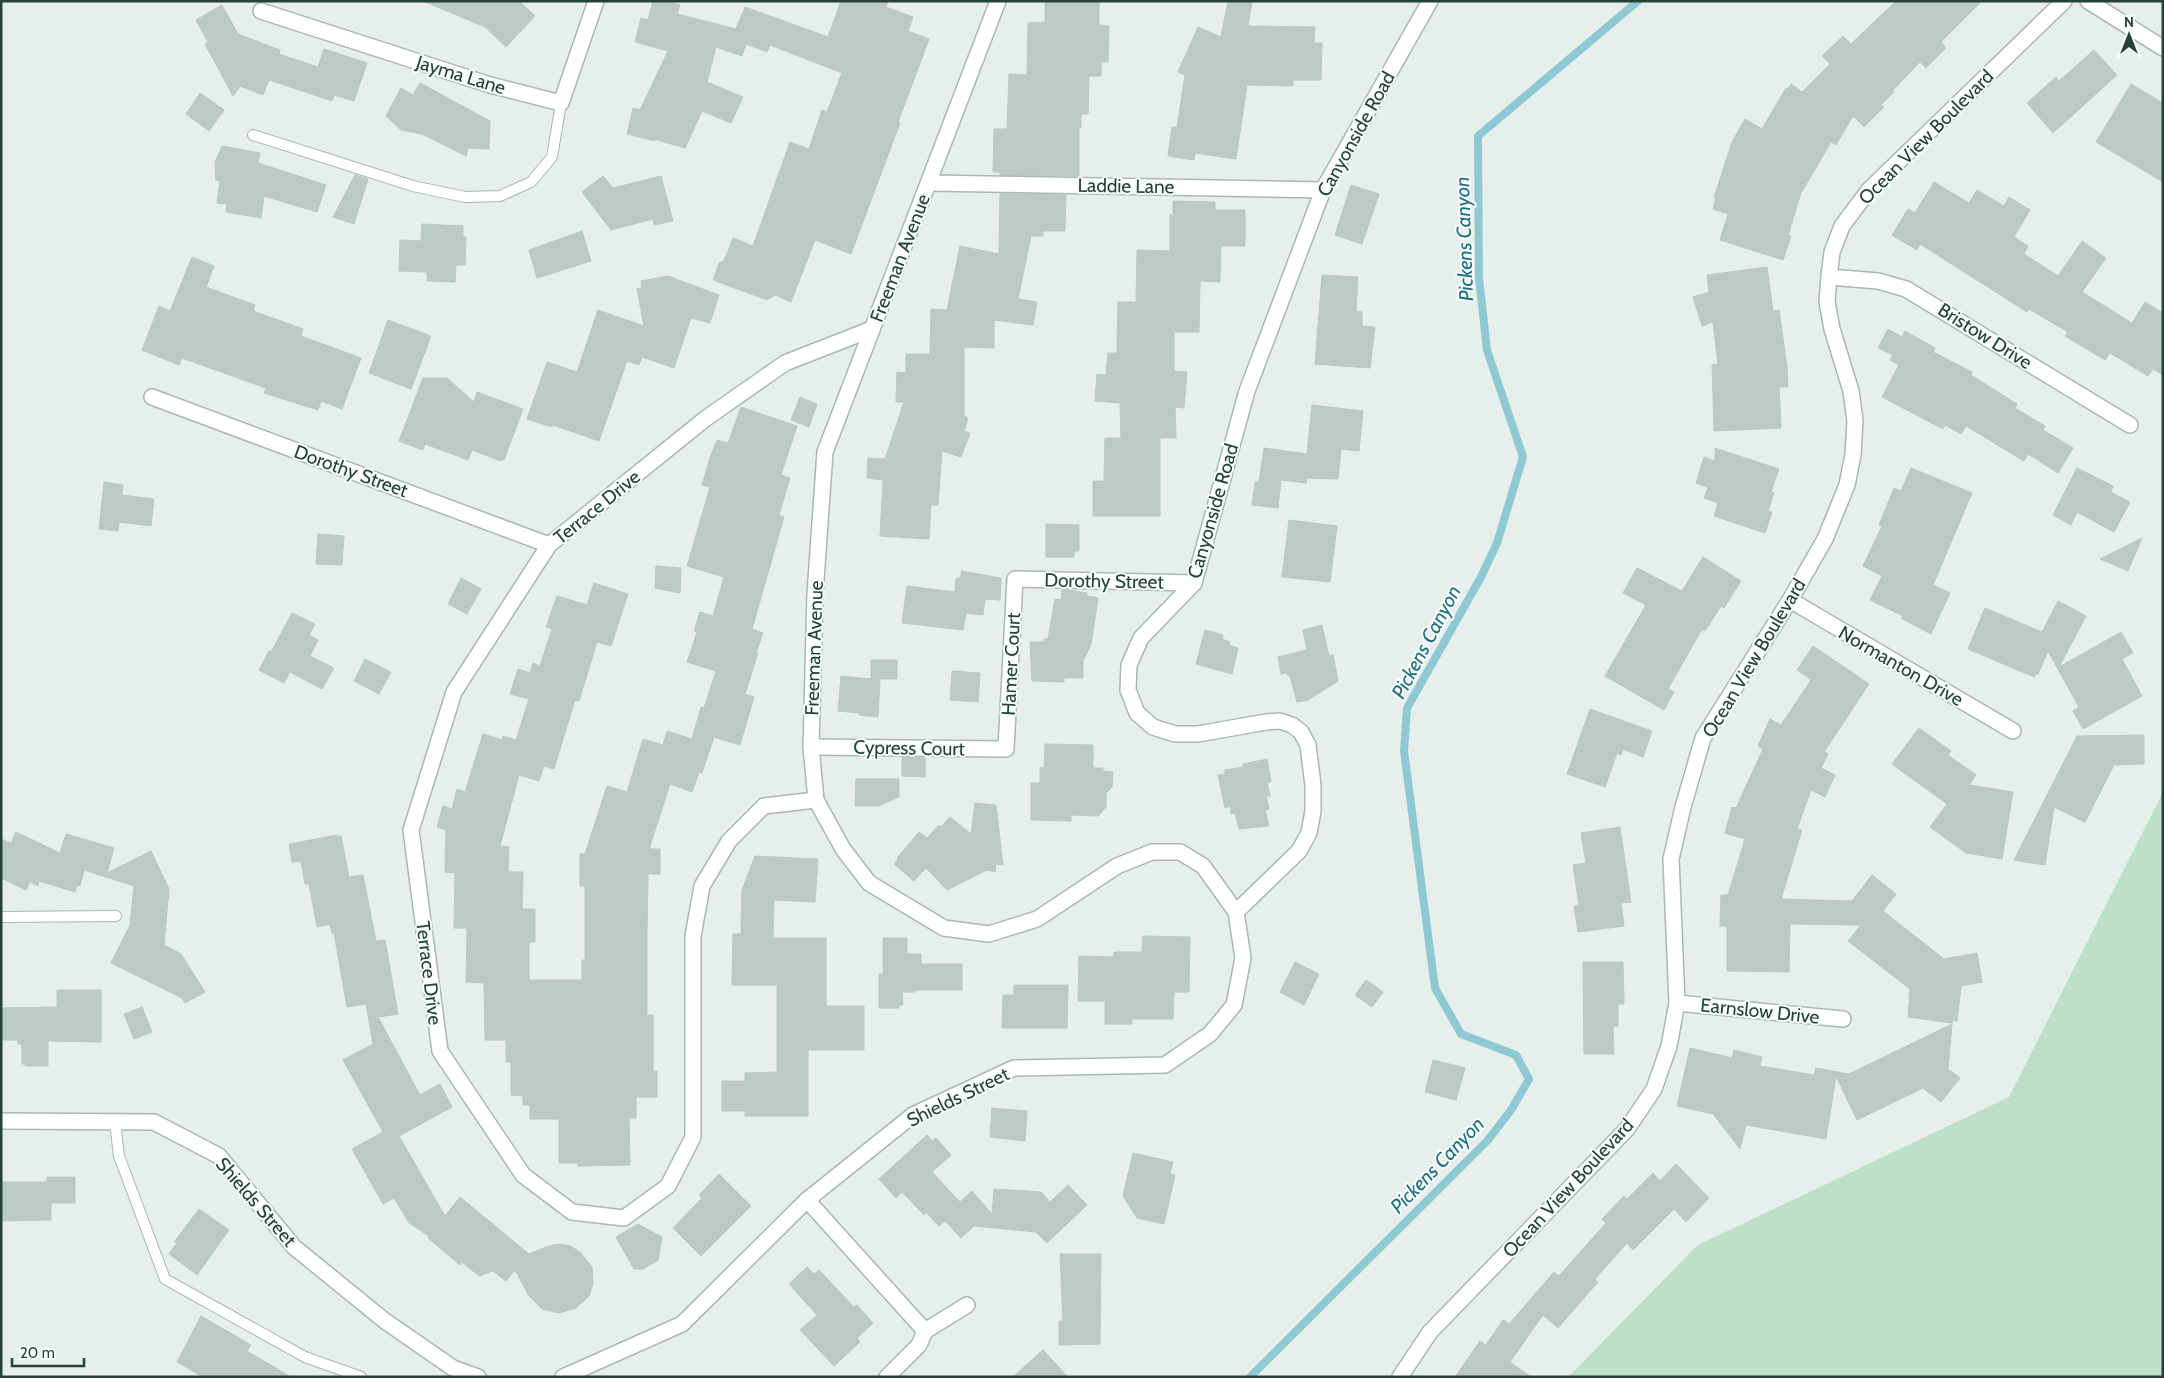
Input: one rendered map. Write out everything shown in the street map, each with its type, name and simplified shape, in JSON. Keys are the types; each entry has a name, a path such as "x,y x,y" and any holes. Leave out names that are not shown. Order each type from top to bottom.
{"street":[{"path":"561,103 596,1"},
{"name":"Freeman Avenue","path":"998,1 930,183 825,452 814,594 811,747 816,800 844,849 869,883 944,928 989,934 1037,919 1117,866 1152,852 1180,852 1203,866 1236,912"},
{"name":"Canyonside Road","path":"1236,912 1299,851 1309,833 1313,811 1311,758 1308,744 1301,732 1292,725 1280,722 1266,722 1198,734 1175,734 1153,727 1137,713 1128,690 1129,665 1141,638 1194,583 1247,391 1323,190 1430,1"},
{"name":"Ocean View Boulevard","path":"1400,1377 1430,1332 1627,1129 1654,1089 1669,1046 1677,1003 1672,859 1683,807 1703,738 1790,600 1824,539 1847,485 1853,455 1856,420 1851,391 1832,329 1827,302 1832,252 1842,226 1869,190 2064,1"},
{"path":"2088,1 2163,48"},
{"name":"Jayma Lane","path":"261,11 490,85 561,103"},
{"name":"Laddie Lane","path":"930,183 1323,190"},
{"name":"Bristow Drive","path":"1828,277 1878,281 1906,289 2130,425"},
{"name":"Terrace Drive","path":"816,800 764,806 730,841 702,886 694,936 694,1137 668,1186 624,1218 572,1212 523,1175 440,1051 411,830 454,692 549,545 705,419 785,363 872,329"},
{"name":"Dorothy Street","path":"152,397 549,545"},
{"name":"Dorothy Street","path":"1015,579 1194,583"},
{"name":"Hamer Court","path":"1006,749 1015,579"},
{"name":"Normanton Drive","path":"1790,600 2013,731"},
{"name":"Cypress Court","path":"811,747 1006,749"},
{"name":"Shields Street","path":"563,1377 569,1376 682,1324 808,1200 913,1116 1014,1068 1165,1065 1195,1045 1210,1034 1234,1004 1243,958 1236,912"},
{"name":"Earnslow Drive","path":"1677,1003 1843,1019"},
{"name":"Shields Street","path":"1,1121 154,1122 219,1156 294,1247 385,1321 453,1368 478,1377"},
{"path":"808,1200 925,1331"},
{"path":"887,1377 920,1345 925,1331 966,1305"}],"lane":[{"path":"252,135 413,186 465,197 500,196 531,182 552,157 561,103"},
{"path":"1,917 116,916"},
{"path":"115,1122 119,1156 165,1280 305,1357 361,1377"}],"green space":[{"path":"2163,792 2163,1377 1568,1377 1698,1245 2009,1097"}],"building":[{"path":"423,1 519,1 535,16 506,47 485,27"},
{"path":"653,1 665,1 680,5 677,14 736,29 745,7 828,37 841,1 888,1 886,7 913,17 908,31 929,39 851,254 815,240 791,302 775,295 767,300 713,280 719,263 724,261 733,238 753,246 790,142 809,149 822,110 827,112 842,73 770,45 767,52 746,44 742,56 716,47 707,82 743,97 731,123 702,111 685,148 627,134 633,108 640,110 668,51 635,42 641,18 648,20"},
{"path":"1045,1 1099,1 1099,25 1109,26 1108,62 1101,62 1101,76 1089,76 1088,114 1081,114 1081,128 1079,128 1079,176 1000,175 1000,172 993,172 994,129 1007,129 1009,74 1027,75 1028,23 1045,22"},
{"path":"1228,1 1252,1 1248,26 1315,27 1314,43 1322,43 1321,80 1293,80 1293,86 1247,85 1236,159 1195,153 1194,160 1168,156 1172,127 1177,127 1185,75 1178,72 1198,27 1221,37"},
{"path":"1896,1 1982,1 1941,42 1946,48 1926,68 1920,62 1892,91 1894,92 1881,105 1884,107 1864,127 1853,116 1836,145 1831,142 1801,193 1788,235 1791,236 1783,260 1720,240 1728,214 1713,209 1716,197 1714,197 1732,142 1745,119 1762,129 1786,88 1788,89 1791,84 1802,92 1830,64 1822,56 1843,36 1851,44"},
{"path":"222,5 238,34 280,50 279,54 318,67 324,49 367,63 354,101 334,95 332,101 269,80 263,95 240,86 233,96 205,44 208,42 196,20"},
{"path":"2094,50 2117,75 2053,133 2027,103 2056,77 2059,81"},
{"path":"420,83 490,121 489,149 468,148 466,156 422,134 401,130 386,116 401,88 413,95"},
{"path":"2131,84 2163,103 2163,182 2096,142"},
{"path":"200,93 224,110 209,131 186,114"},
{"path":"222,146 260,153 258,163 326,185 317,212 264,196 261,218 226,212 227,204 217,203 220,181 216,180 215,162"},
{"path":"355,175 368,179 354,224 333,217"},
{"path":"603,176 613,188 661,176 673,221 654,225 653,219 611,230 582,192"},
{"path":"1934,182 1969,203 1977,190 2004,206 2009,197 2030,210 2014,237 2028,246 2024,254 2058,276 2082,241 2106,258 2082,292 2132,323 2145,302 2163,313 2163,375 2153,369 2148,376 2110,353 2105,360 2065,336 2068,332 2029,309 2027,312 1920,244 1917,250 1892,235 1908,209 1915,213"},
{"path":"1351,185 1379,194 1362,244 1335,235"},
{"path":"1000,194 1066,195 1065,231 1043,231 1043,236 1031,236 1018,299 1037,302 1033,325 994,320 994,348 964,347 964,416 968,418 964,431 970,433 961,457 942,451 938,505 931,505 929,539 880,536 883,480 867,478 868,458 885,459 904,402 896,402 897,372 906,373 906,354 930,354 931,309 947,310 960,246 999,254"},
{"path":"1173,201 1215,202 1215,210 1245,210 1245,246 1221,246 1220,282 1200,281 1199,332 1174,332 1174,371 1187,372 1184,408 1175,407 1176,438 1160,438 1160,516 1093,516 1093,481 1104,481 1105,438 1121,438 1120,403 1095,401 1097,374 1106,375 1108,353 1117,353 1118,302 1136,302 1137,250 1170,251 1170,215 1173,215"},
{"path":"422,224 463,226 463,237 466,237 465,265 456,265 455,282 427,281 427,272 399,271 400,240 421,241"},
{"path":"582,231 591,261 537,278 529,250"},
{"path":"192,257 214,266 206,287 255,305 253,311 303,329 301,336 361,358 342,409 321,401 318,410 264,393 266,388 182,358 179,365 142,350 159,306 170,311"},
{"path":"1767,267 1773,311 1779,310 1787,367 1788,387 1779,387 1781,428 1714,431 1712,365 1718,364 1713,322 1702,326 1693,297 1709,292 1707,275"},
{"path":"1322,275 1358,277 1356,311 1362,312 1362,326 1375,327 1370,368 1315,364"},
{"path":"668,276 719,295 710,323 691,318 674,368 642,357 639,365 627,361 599,441 553,425 552,427 527,419 547,362 577,372 598,310 644,326 637,289 642,288 641,281"},
{"path":"388,320 431,336 411,389 369,373"},
{"path":"1888,329 1902,337 1905,331 1935,348 1933,352 1972,372 1971,375 2017,404 2015,408 2045,426 2043,430 2073,448 2058,473 2028,454 2024,461 1966,426 1961,434 1945,425 1943,429 1882,397 1899,365 1890,360 1893,355 1878,348"},
{"path":"423,378 447,378 474,402 477,392 523,409 504,460 501,459 501,461 472,450 468,460 425,444 423,450 399,441"},
{"path":"800,397 817,404 809,427 791,420"},
{"path":"1312,405 1363,411 1359,451 1341,449 1338,479 1307,478 1306,483 1281,480 1278,508 1252,505 1255,482 1259,482 1264,448 1307,454"},
{"path":"741,407 797,426 781,475 790,478 779,515 784,517 752,629 763,633 745,694 754,697 740,745 714,737 702,773 699,772 692,792 670,784 649,849 660,849 660,874 648,874 647,931 647,1015 653,1015 653,1071 657,1071 657,1097 636,1097 636,1118 629,1118 630,1165 578,1166 578,1163 559,1163 559,1119 530,1119 530,1105 523,1105 523,1096 511,1095 511,1062 506,1062 506,1040 485,1040 484,983 466,982 467,928 454,928 455,873 445,872 446,830 437,827 443,806 452,809 457,789 465,792 483,734 502,740 503,736 516,740 529,699 510,694 518,669 530,673 533,663 540,666 552,629 546,627 557,596 587,605 594,583 628,594 611,646 597,642 579,701 575,700 554,769 544,766 539,781 519,775 500,846 509,847 508,872 523,872 522,909 535,909 535,942 529,942 529,980 582,980 582,960 585,960 585,886 580,886 580,854 585,854 607,786 627,792 643,739 663,745 667,731 692,739 701,707 704,708 716,671 687,662 697,632 694,631 700,612 713,616 724,577 687,566 710,487 702,485 711,455 717,440 728,443"},
{"path":"1715,448 1779,469 1771,492 1774,493 1768,511 1772,512 1765,533 1714,516 1718,503 1704,498 1708,487 1696,483 1704,457 1715,461"},
{"path":"1911,468 1972,493 1933,585 1950,593 1931,634 1901,618 1903,616 1870,600 1882,576 1863,566 1882,526 1879,525 1894,488 1901,491"},
{"path":"2077,468 2113,486 2111,492 2130,502 2114,532 2077,512 2071,525 2053,515"},
{"path":"104,482 123,485 122,495 154,499 151,526 119,522 118,531 99,529"},
{"path":"1289,520 1337,526 1330,582 1282,577"},
{"path":"1046,524 1079,525 1079,551 1074,551 1074,557 1046,557"},
{"path":"318,534 344,536 342,565 316,564"},
{"path":"2142,538 2128,571 2100,559"},
{"path":"1703,557 1741,581 1724,608 1721,606 1705,631 1702,629 1668,689 1674,692 1664,710 1605,676 1646,605 1623,593 1637,568 1682,591"},
{"path":"656,566 681,568 680,593 655,588"},
{"path":"961,571 1001,578 1000,600 985,599 983,615 966,613 963,630 902,623 907,586 955,592 956,579 961,577"},
{"path":"461,578 481,589 467,614 448,604"},
{"path":"1062,589 1087,593 1087,596 1098,598 1091,644 1083,661 1083,678 1064,678 1064,682 1032,681 1030,642 1044,642 1044,639 1048,639 1055,599 1061,600"},
{"path":"2058,601 2086,616 2059,667 2121,632 2133,653 2122,659 2142,696 2083,729 2073,711 2079,707 2048,651 2038,674 2034,677 1968,649 1985,608 2042,632"},
{"path":"292,613 315,624 309,635 318,640 310,656 334,668 322,689 290,672 284,683 259,670"},
{"path":"1322,625 1329,656 1333,655 1338,681 1308,700 1297,702 1290,676 1287,673 1281,674 1278,657 1307,650 1303,630"},
{"path":"1205,630 1223,635 1222,639 1230,642 1229,645 1238,648 1232,674 1196,664"},
{"path":"1813,646 1869,684 1824,752 1828,754 1821,768 1835,775 1825,797 1811,790 1797,829 1802,830 1781,899 1852,901 1872,875 1896,894 1883,911 1944,959 1977,953 1982,982 1961,986 1957,1021 1953,1020 1952,1023 1908,1017 1910,989 1848,941 1861,925 1790,924 1789,972 1727,971 1727,926 1720,926 1721,895 1728,895 1745,839 1725,833 1732,807 1736,808 1763,749 1758,746 1770,719 1781,725 1811,680 1797,670"},
{"path":"365,659 391,672 379,694 354,681"},
{"path":"871,660 897,660 897,679 880,679 878,717 838,711 841,676 871,679"},
{"path":"952,671 980,673 978,702 950,700"},
{"path":"1590,709 1652,731 1643,757 1623,749 1621,755 1617,753 1605,787 1567,774"},
{"path":"1919,728 1951,751 1948,755 1976,775 1969,785 2013,792 2002,859 1966,853 1930,827 1947,804 1892,764"},
{"path":"2144,735 2144,764 2114,765 2085,822 2054,807 2045,865 2014,860 2077,736"},
{"path":"1045,744 1093,745 1093,768 1103,768 1103,771 1113,772 1112,787 1106,793 1106,807 1098,816 1071,815 1071,821 1031,820 1031,783 1040,783 1040,767 1044,768"},
{"path":"902,757 925,758 925,777 902,776"},
{"path":"1267,759 1271,782 1267,783 1270,796 1266,796 1269,809 1265,810 1269,826 1239,829 1235,813 1231,814 1230,806 1225,808 1218,775 1225,774 1225,770 1243,767 1243,764"},
{"path":"856,779 899,779 899,797 878,806 855,806"},
{"path":"975,803 996,805 1003,865 996,864 995,872 987,870 947,890 926,868 914,881 894,864 919,832 927,838 939,825 941,827 950,817 971,834"},
{"path":"1620,827 1631,902 1621,903 1624,926 1578,932 1574,906 1579,905 1573,865 1586,863 1581,833"},
{"path":"16,832 60,853 66,834 114,848 107,873 151,851 169,889 164,945 181,954 205,992 185,1003 182,998 111,963 130,925 134,886 84,870 80,886 77,885 75,892 39,881 38,886 30,882 26,890 1,878 1,839 11,843"},
{"path":"337,835 337,837 341,836 349,877 363,875 376,941 385,940 398,1014 378,1017 420,1095 440,1084 452,1107 399,1136 445,1216 460,1197 529,1254 558,1244 570,1246 580,1252 592,1267 593,1284 589,1296 576,1308 559,1313 542,1309 529,1296 515,1270 506,1281 493,1271 479,1276 462,1262 460,1265 428,1238 429,1236 409,1223 394,1198 383,1204 352,1149 383,1132 343,1060 373,1044 366,1004 347,1007 334,933 332,933 330,924 317,927 309,884 305,884 301,861 292,862 289,844"},
{"path":"755,856 818,859 815,902 774,900 773,938 826,938 826,1006 864,1006 864,1050 808,1050 808,1116 745,1116 745,1111 722,1111 722,1081 745,1081 745,1073 777,1072 777,985 732,985 733,934 741,934 742,890"},
{"path":"1143,936 1190,937 1189,992 1174,992 1173,1019 1132,1019 1132,1024 1105,1024 1105,1001 1078,1001 1079,956 1114,957 1114,952 1142,952"},
{"path":"883,938 907,938 907,954 921,954 921,964 962,964 962,990 915,990 915,992 902,992 903,1005 899,1005 899,1008 879,1008 879,974 883,974"},
{"path":"1295,962 1319,974 1304,1005 1280,992"},
{"path":"1583,962 1623,962 1624,1004 1618,1004 1618,1026 1613,1027 1614,1054 1584,1054"},
{"path":"1366,980 1383,992 1372,1007 1355,995"},
{"path":"1014,985 1068,985 1067,1028 1002,1028 1003,995 1014,995"},
{"path":"57,990 101,990 101,1042 48,1041 48,1066 25,1066 25,1064 22,1064 22,1044 18,1044 18,1040 1,1040 1,1008 57,1007"},
{"path":"142,1007 152,1032 134,1039 124,1014"},
{"path":"1952,1024 1948,1069 1960,1078 1941,1102 1923,1088 1857,1120 1836,1076 1826,1139 1746,1125 1740,1149 1713,1114 1677,1106 1690,1048 1732,1058 1734,1050 1762,1057 1760,1066 1814,1075 1816,1068 1849,1074"},
{"path":"1433,1060 1465,1068 1456,1100 1425,1092"},
{"path":"992,1108 1027,1111 1025,1141 990,1137"},
{"path":"927,1135 932,1141 936,1138 951,1155 932,1172 960,1202 972,1191 992,1214 994,1189 1041,1192 1050,1202 1068,1185 1087,1205 1047,1243 1036,1232 974,1226 961,1238 945,1221 939,1226 926,1212 924,1215 902,1192 896,1198 879,1179"},
{"path":"1133,1153 1173,1162 1170,1174 1175,1175 1164,1224 1137,1218 1123,1196"},
{"path":"1676,1164 1709,1198 1686,1222 1674,1209 1633,1250 1627,1243 1595,1279 1598,1282 1558,1328 1543,1315 1510,1362 1531,1377 1455,1377 1480,1341 1486,1345 1503,1320 1509,1324 1554,1272 1559,1276 1606,1223 1602,1219 1624,1196 1627,1199 1653,1173 1660,1181"},
{"path":"719,1174 751,1206 701,1256 673,1228 702,1198 699,1195"},
{"path":"47,1177 75,1177 75,1203 51,1203 51,1220 1,1221 1,1182 47,1182"},
{"path":"199,1209 229,1230 197,1275 169,1254 177,1243 174,1242"},
{"path":"638,1224 662,1237 658,1260 643,1269 634,1269 616,1237"},
{"path":"1060,1254 1101,1254 1100,1344 1059,1345 1059,1321 1063,1321"},
{"path":"807,1267 814,1274 819,1270 854,1307 857,1305 873,1323 857,1338 860,1342 834,1366 800,1330 817,1315 789,1284"},
{"path":"201,1316 251,1345 247,1351 291,1377 203,1377 177,1362"},
{"path":"1043,1350 1068,1377 1013,1377"}],"waterway":[{"name":"Pickens Canyon","path":"1250,1377 1488,1140 1511,1110 1529,1079 1516,1055 1461,1034 1435,988 1404,751 1407,708 1481,577 1497,543 1523,457 1487,350 1479,278 1478,136 1638,1"}]}
